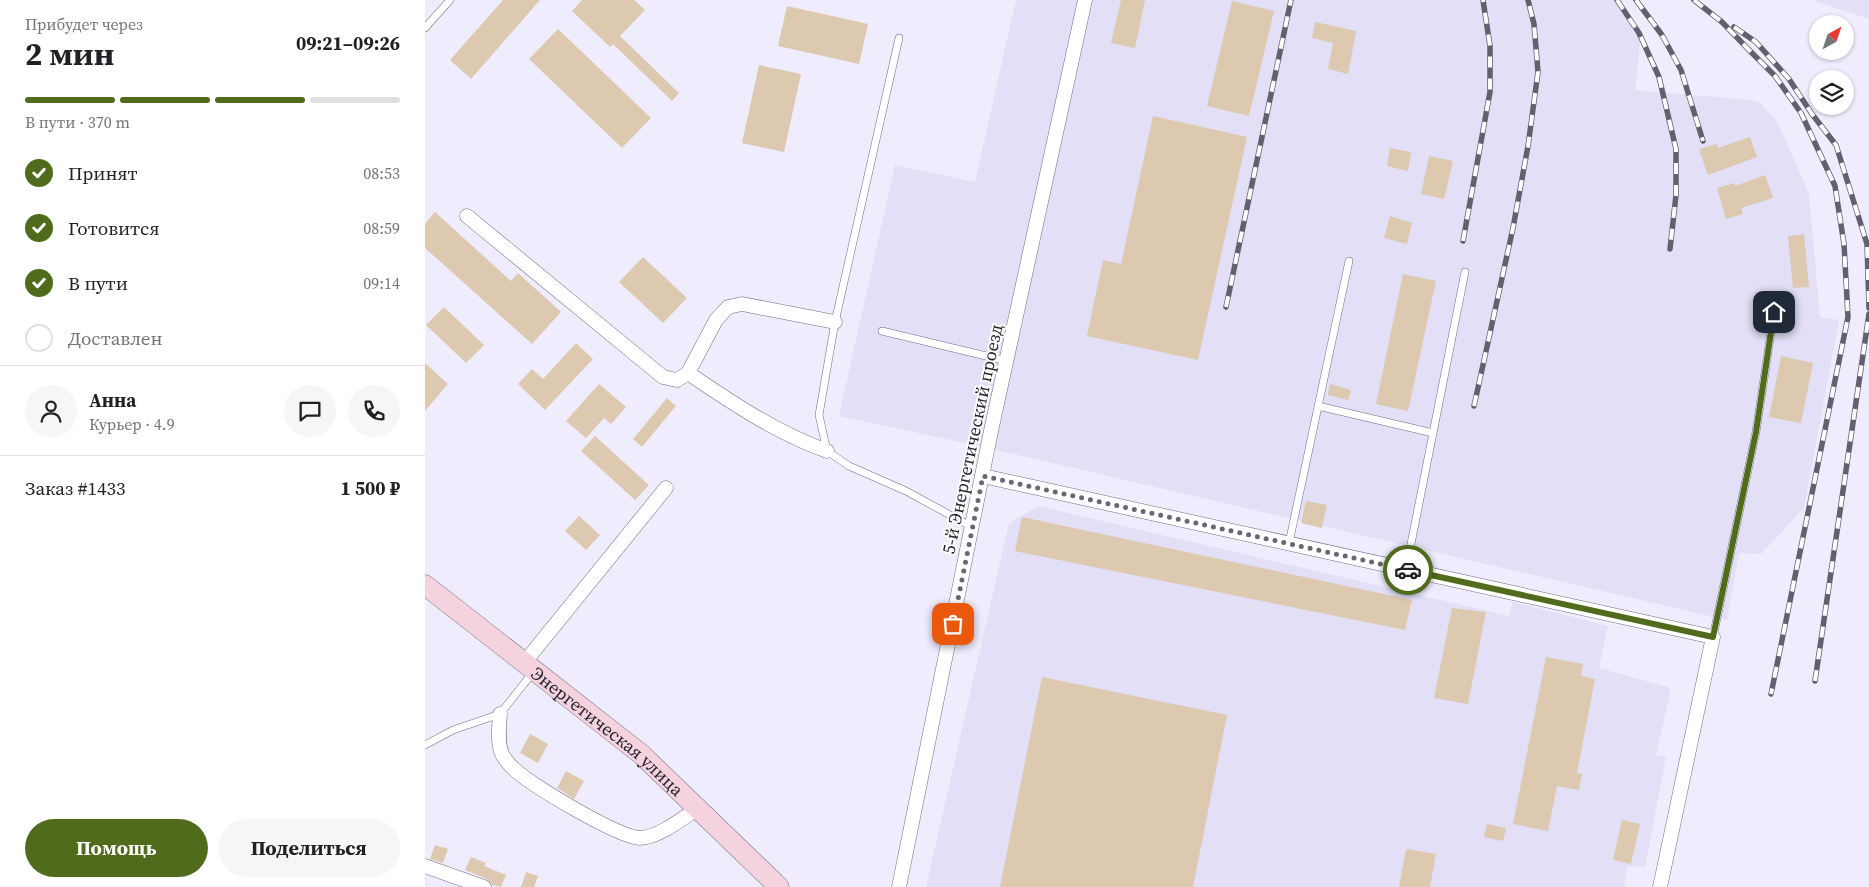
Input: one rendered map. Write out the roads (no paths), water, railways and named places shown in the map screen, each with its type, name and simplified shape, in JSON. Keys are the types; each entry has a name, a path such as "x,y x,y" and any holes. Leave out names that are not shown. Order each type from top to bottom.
{"main road":[{"name":"Энергетическая улица","path":"425,585 641,754 779,887"}],"street":[{"name":"5-й Энергетический проезд","path":"899,887 972,527 1085,0"},
{"path":"467,216 663,377 677,380 688,373 717,320 728,307 742,304 835,322"},
{"path":"688,373 742,410 827,451"},
{"path":"983,476 1713,637 1660,887"},
{"path":"529,667 666,488"},
{"path":"499,714 499,736 502,754 513,769 555,797 618,832 640,838 654,836 698,808"},
{"path":"425,866 484,887"}],"lane":[{"path":"425,28 450,0"},
{"path":"899,38 835,322 819,415 827,451 849,466 906,491 972,527"},
{"path":"1289,544 1349,261"},
{"path":"1407,569 1465,272"},
{"path":"1713,637 1756,432 1774,312"},
{"path":"882,331 1007,361"},
{"path":"1318,406 1433,433"},
{"path":"425,745 453,730 499,714 529,667"}],"railway":[{"path":"1226,307 1291,0"},
{"path":"1463,241 1490,92 1490,46 1483,0"},
{"path":"1474,406 1513,228 1528,146 1538,72 1534,24 1528,0"},
{"path":"1617,0 1639,33 1659,77 1676,149 1676,195 1670,249"},
{"path":"1636,0 1662,35 1681,70 1703,141"},
{"path":"1694,0 1722,22 1775,76 1801,113 1835,186 1844,244 1848,317 1771,694"},
{"path":"1734,27 1756,42 1789,79 1812,114 1836,145 1867,244 1869,308"},
{"path":"1815,681 1869,314"}]}
